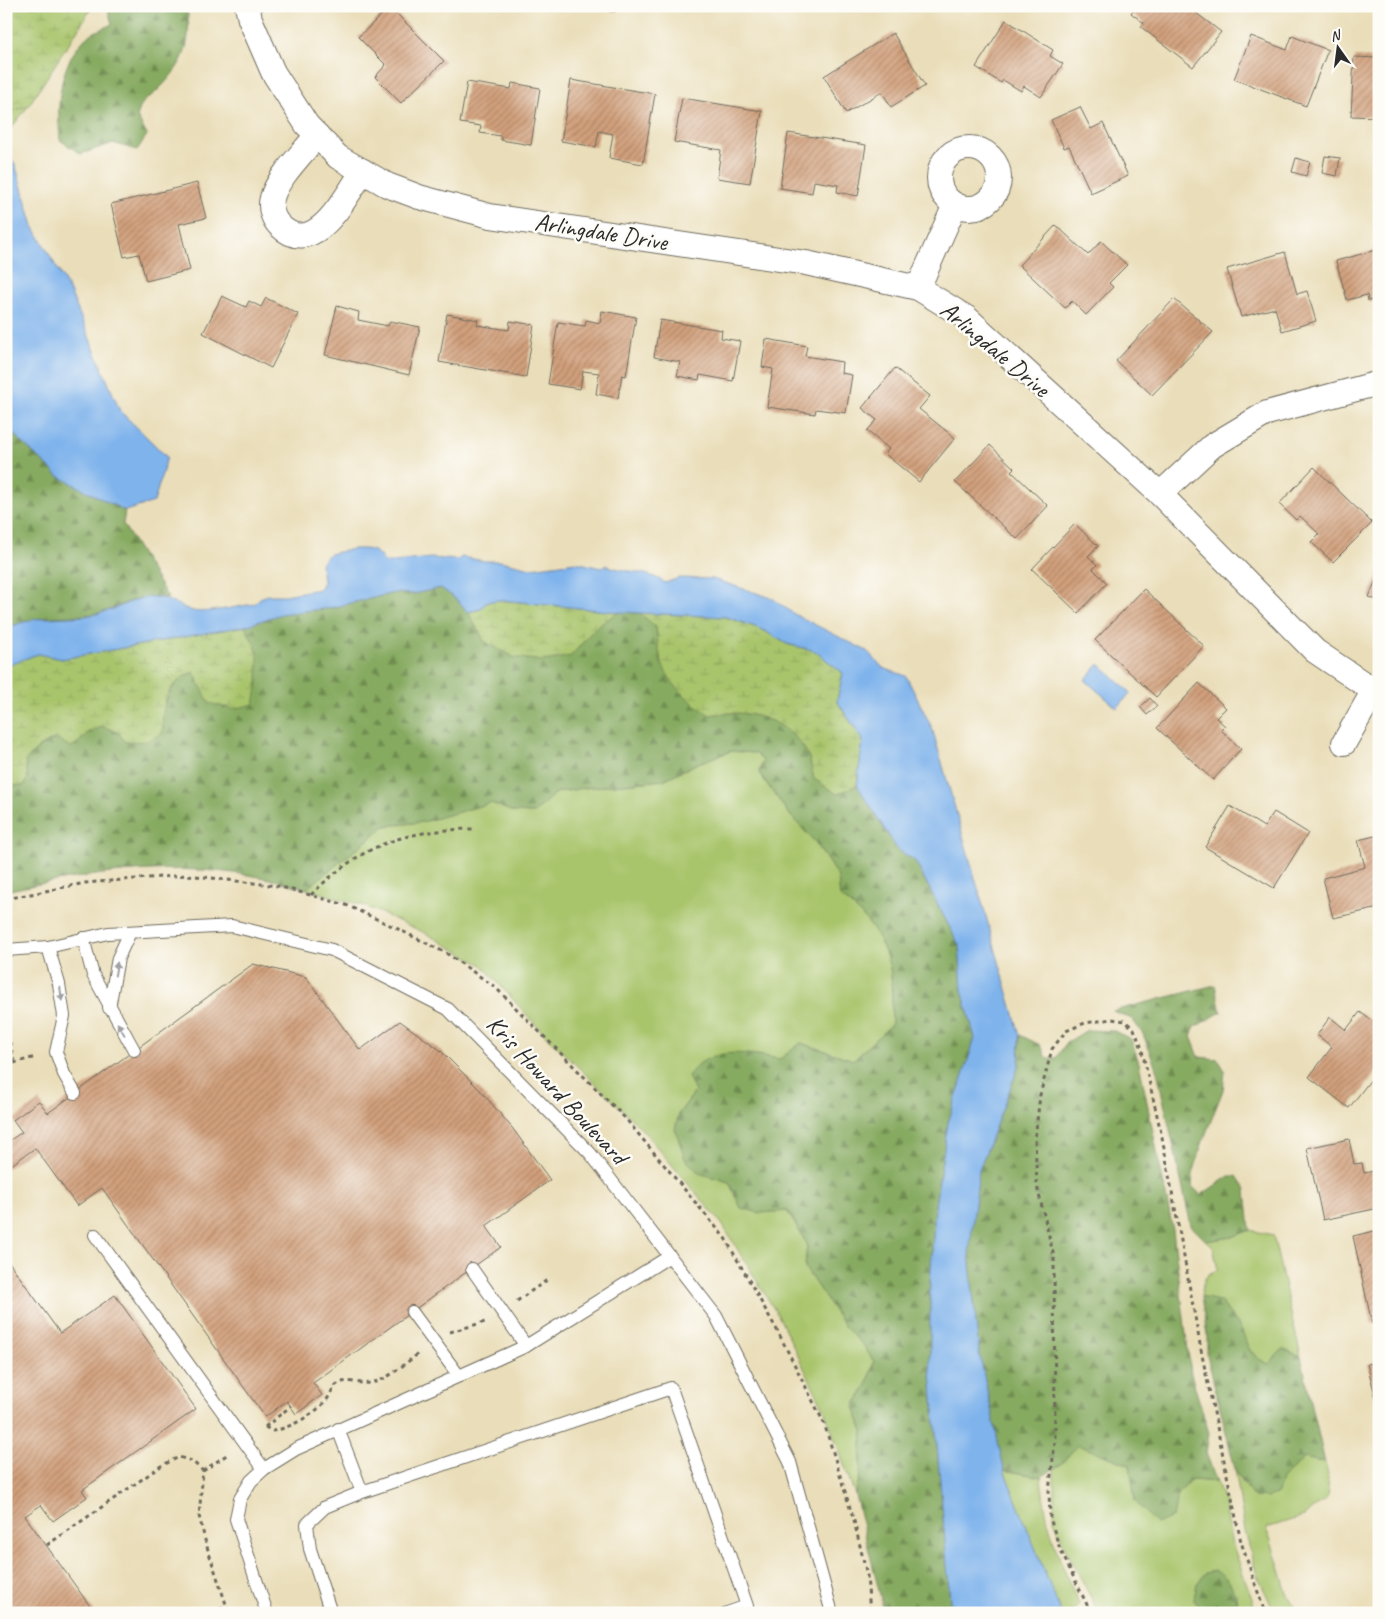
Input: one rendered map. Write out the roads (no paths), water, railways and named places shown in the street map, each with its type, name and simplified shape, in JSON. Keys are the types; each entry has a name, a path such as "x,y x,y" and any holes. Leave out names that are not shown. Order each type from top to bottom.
{"street":[{"name":"Arlingdale Drive","path":"247,6 250,19 273,72 307,125 338,157 387,185 419,198 490,216 806,264 918,288 967,318 1160,494 1315,651 1376,693"},
{"path":"317,136 276,188 272,199 272,211 276,222 284,230 296,235 308,235 319,230 327,222 363,171"},
{"path":"918,288 955,205"},
{"path":"1160,494 1212,446 1267,413 1379,382"},
{"path":"1344,743 1376,693"}],"lane":[{"name":"Kris Howard Boulevard","path":"6,950 48,947 108,933 232,926 332,950 448,1009 590,1153 716,1316 790,1462 832,1613"},
{"path":"109,1008 118,958 130,932"},
{"path":"83,938 93,975 109,1008 134,1050"},
{"path":"48,947 60,984 64,1016 56,1052 64,1074 75,1093"},
{"path":"95,1235 264,1469"},
{"path":"266,1613 236,1519 240,1499 251,1481 264,1469 296,1449 338,1429 526,1346 670,1256"},
{"path":"472,1268 526,1346"},
{"path":"412,1312 459,1376"},
{"path":"331,1613 310,1550 307,1524 325,1507 362,1492 671,1388 747,1606 727,1613"},
{"path":"338,1429 362,1492"}],"water":[{"path":"6,152 15,164 33,226 69,289 120,411 167,457 154,502 125,511 58,476 6,427"},
{"path":"353,549 372,550 385,563 431,558 458,560 461,557 485,561 501,561 531,568 576,562 601,568 606,565 651,576 665,583 679,578 713,579 772,598 794,614 867,651 883,668 906,676 932,728 1020,1035 1019,1065 979,1170 969,1254 979,1352 1004,1470 1061,1613 951,1613 930,1362 930,1285 935,1206 948,1123 975,1038 962,990 959,945 915,861 897,849 857,785 863,740 837,701 843,673 815,651 787,644 761,629 726,617 618,612 500,600 486,602 481,609 468,612 456,599 441,588 413,594 394,593 330,608 281,614 245,626 62,659 38,654 6,666 6,629 20,623 45,618 94,614 147,597 164,599 198,612 254,604 260,598 268,595 285,595 319,589 323,582 321,563 329,554"},
{"path":"1099,664 1131,693 1117,708 1085,680"}]}
